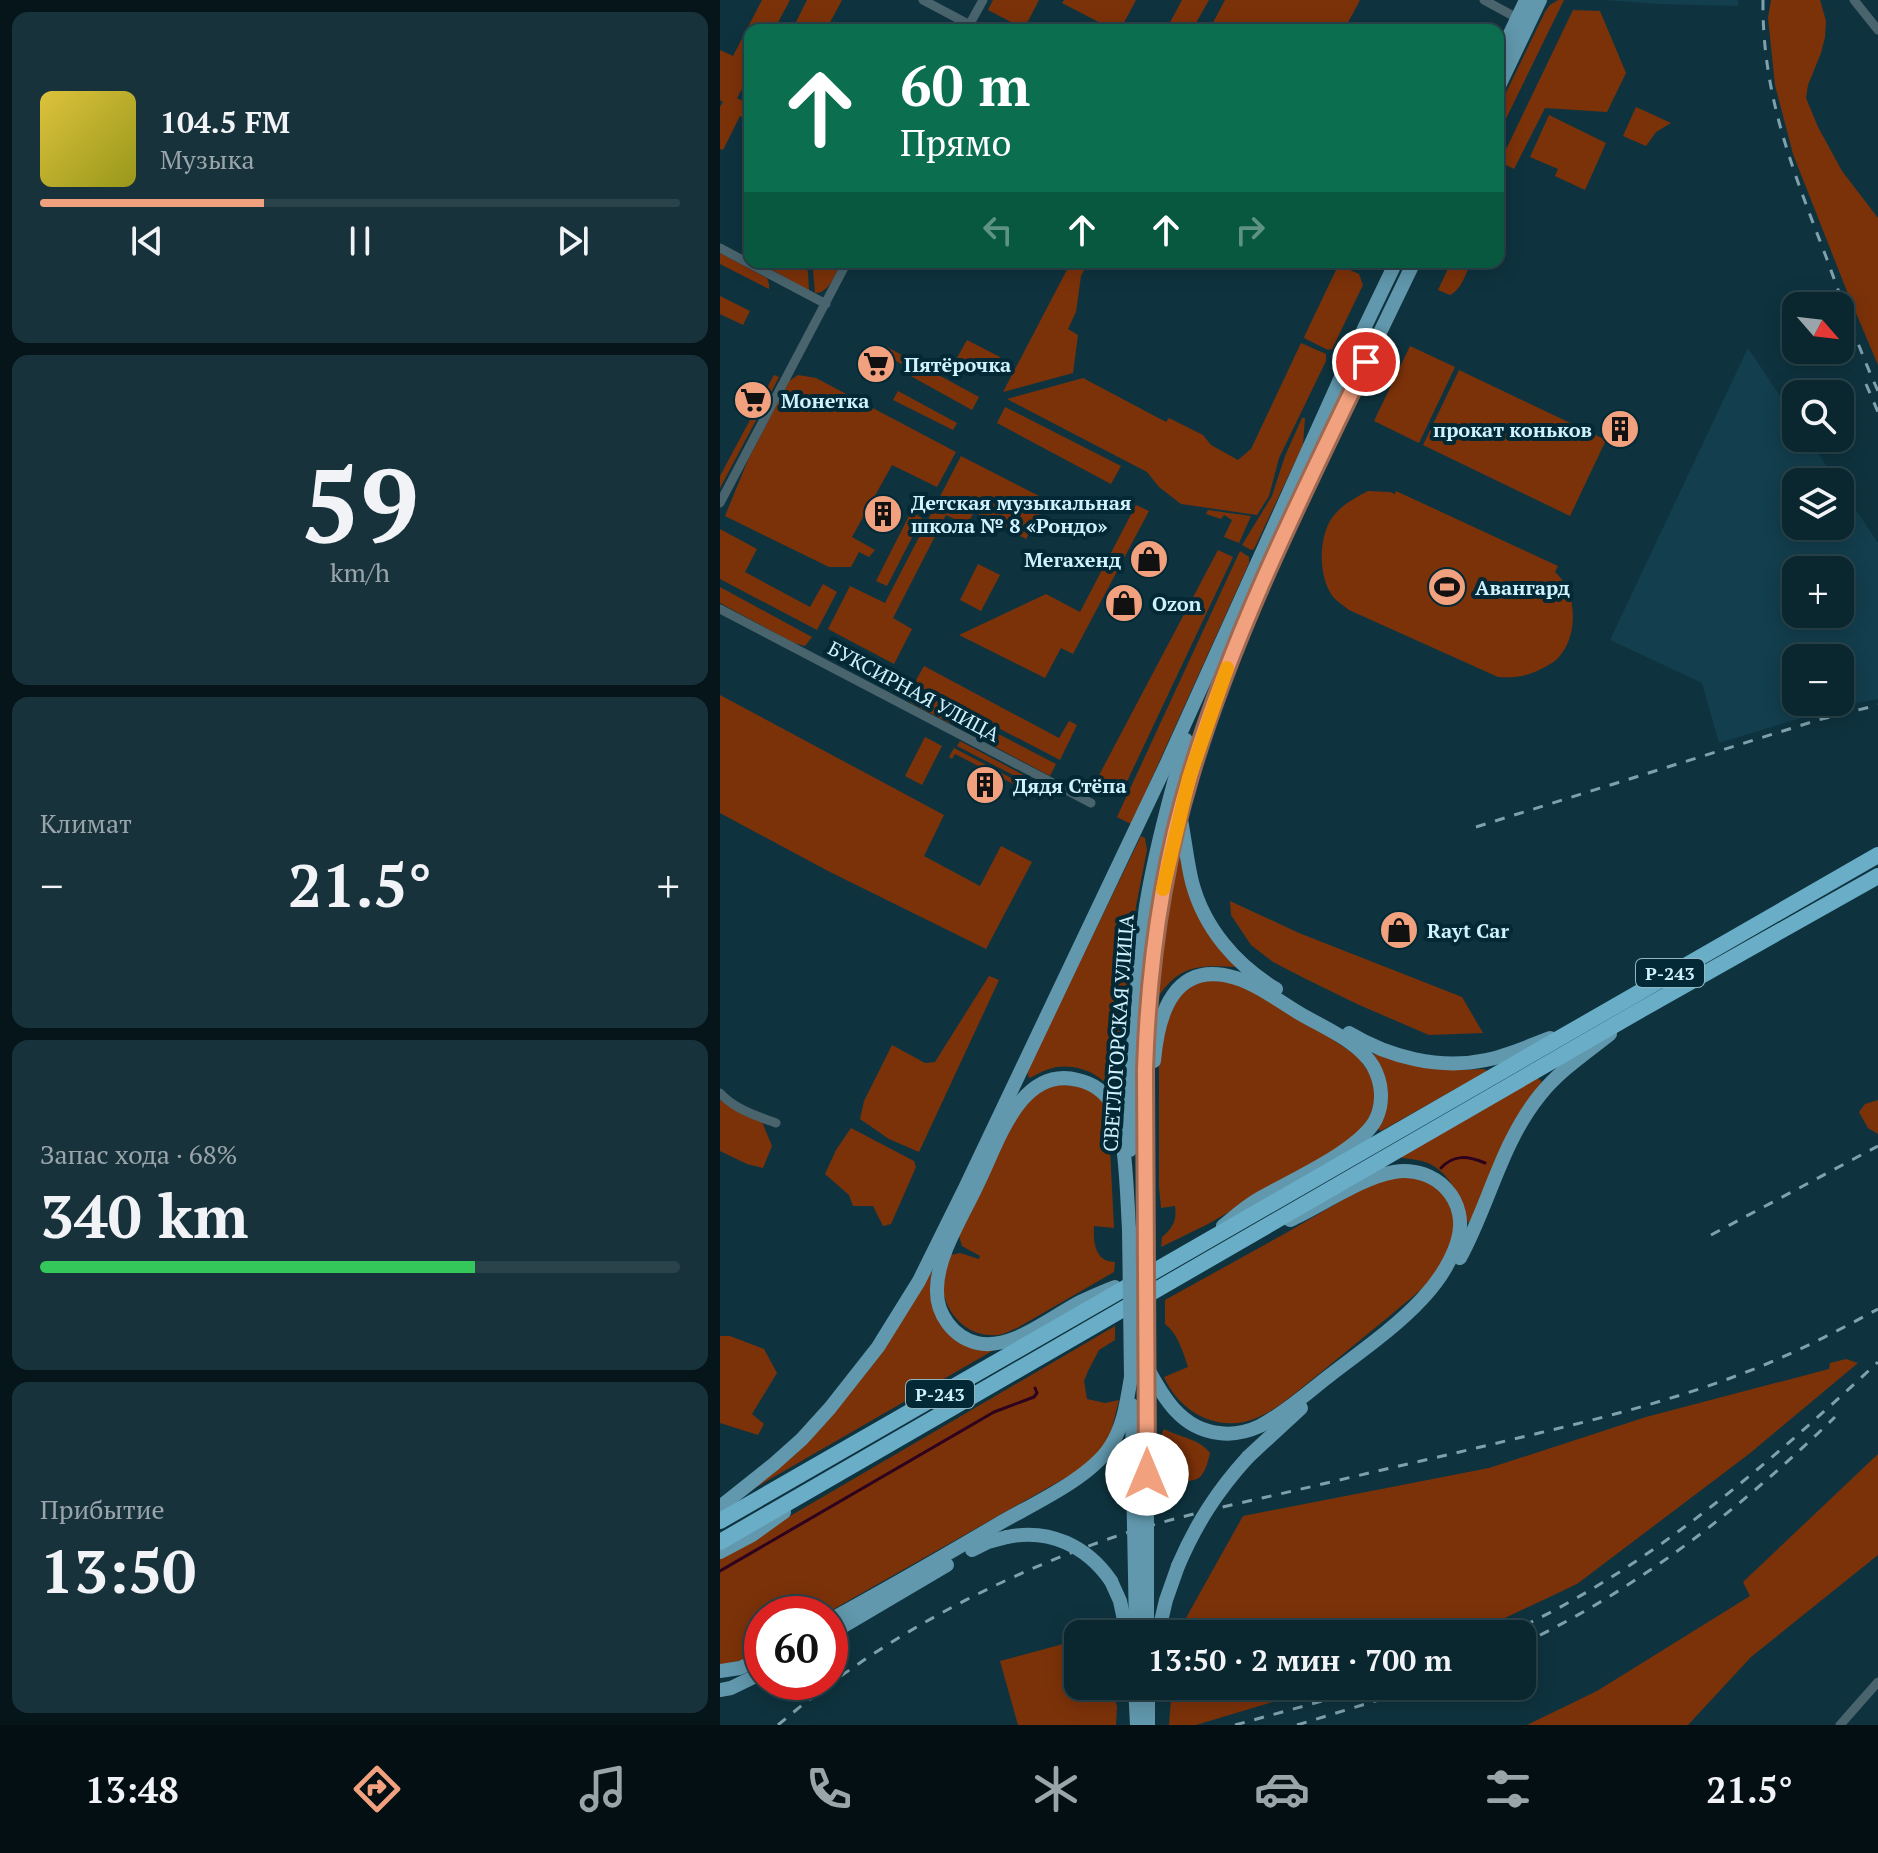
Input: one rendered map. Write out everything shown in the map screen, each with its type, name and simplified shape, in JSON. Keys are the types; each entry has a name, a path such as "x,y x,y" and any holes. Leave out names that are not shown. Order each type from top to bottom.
{"highway":[{"name":"Р-243","path":"720,1521 1878,855"},
{"name":"Р-243","path":"720,1542 1878,876"}],"main road":[{"path":"1504,46 1526,0"},
{"path":"1504,75 1540,0"},
{"path":"720,1507 802,1439 830,1408 878,1347 919,1281 1161,777 1393,268"},
{"name":"СВЕТЛОГОРСКАЯ УЛИЦА","path":"1147,1367 1145,1057 1152,965 1164,885 1180,814 1200,745 1245,622 1309,479 1411,268"},
{"name":"СВЕТЛОГОРСКАЯ УЛИЦА","path":"1129,1229 1132,1068 1146,908 1165,813 1186,740 1234,613"},
{"path":"1180,814 1193,883 1205,914 1221,941 1239,962 1262,980 1352,1036 1398,1055 1450,1063 1490,1060 1566,1033"},
{"path":"1144,1161 1158,1026 1172,995 1194,979 1220,975 1245,982 1338,1036 1357,1049 1372,1065 1380,1086 1381,1103 1365,1134 1338,1154 1253,1202 1201,1243"},
{"path":"1161,1620 1178,1566 1193,1533 1228,1479 1298,1410 1392,1336 1427,1304 1463,1252 1509,1145 1534,1102 1558,1076 1637,1012"},
{"path":"1140,1475 1131,1377 1129,1229 1121,1135 1112,1104 1103,1093 1081,1080 1056,1078 1043,1082 1023,1098 1008,1121 948,1247 941,1264 937,1289 942,1316 958,1333 970,1340 991,1344 1017,1338 1083,1301 1159,1267"},
{"path":"1147,1367 1166,1400 1185,1421 1195,1427 1229,1434 1257,1427 1376,1340 1421,1300 1451,1257 1459,1236 1459,1216 1449,1192 1436,1179 1420,1172 1395,1172 1370,1179 1313,1210 1249,1237"},
{"path":"1146,1620 1141,1573 1140,1475 1147,1367"},
{"path":"848,1610 1051,1494 1097,1463 1118,1432 1131,1377"},
{"path":"720,1552 752,1535 857,1462"},
{"path":"848,1623 971,1550 988,1542 1028,1534 1064,1541 1094,1560 1111,1581 1124,1620"},
{"path":"1137,1620 1141,1573"},
{"path":"720,1671 744,1666"},
{"path":"720,1690 744,1682"},
{"path":"1137,1725 1144,1700"},
{"path":"1146,1700 1148,1725"}],"street":[{"path":"923,0 963,24"},
{"path":"970,24 983,0"},
{"path":"1484,0 1517,18"},
{"path":"1854,0 1878,30"},
{"path":"720,248 744,261"},
{"path":"758,268 826,304"},
{"path":"720,503 844,268"},
{"name":"БУКСИРНАЯ УЛИЦА","path":"720,609 1091,803"},
{"path":"720,1093 749,1114 776,1123"},
{"path":"1840,1725 1878,1682"}],"shaded area":[{"path":"762,0 790,0 777,24 750,24"},
{"path":"807,0 842,0 829,24 796,22"},
{"path":"993,0 1039,0 1027,24 1015,24 988,10"},
{"path":"1064,0 1136,0 1123,24 1102,24 1062,3"},
{"path":"1182,0 1209,0 1195,24 1169,24"},
{"path":"1225,0 1360,0 1347,24 1212,24"},
{"path":"1564,0 1504,123 1504,97 1550,5"},
{"path":"1604,0 1738,0 1738,6 1658,4"},
{"path":"1771,0 1820,0 1826,21 1825,37 1806,98 1842,171 1878,218 1878,365 1854,308 1854,292 1847,292 1793,154 1775,85 1768,18"},
{"path":"1573,10 1600,11 1626,73 1607,112 1545,108 1514,169 1504,164 1504,154"},
{"path":"744,35 744,85 737,98 744,102 744,118 740,116 723,150 720,149 720,107 723,102 720,100 720,50 733,56"},
{"path":"1636,107 1671,123 1656,132 1646,146 1623,136"},
{"path":"1549,115 1606,143 1585,190 1555,176 1558,169 1530,157"},
{"path":"720,253 767,278 769,289 720,264"},
{"path":"769,268 802,268 808,271 809,291"},
{"path":"815,268 838,268 825,290 815,293"},
{"path":"1068,268 1085,268 1076,312 1068,329 1078,335 1073,373 1003,392"},
{"path":"1337,268 1359,274 1363,285 1332,349 1304,338"},
{"path":"1448,268 1468,268 1461,285 1450,295 1438,290"},
{"path":"720,296 750,311 743,325 720,314"},
{"path":"967,340 1000,357 990,376 957,358"},
{"path":"1301,343 1326,354 1326,361 1279,458 1269,496 1257,515 1181,504 1159,487 1147,472 1007,399 1083,378 1166,422 1169,418 1203,435 1211,445 1238,460 1251,449"},
{"path":"1410,346 1455,367 1419,443 1374,421"},
{"path":"887,347 979,397 972,410 907,374 909,368 883,354"},
{"path":"1748,348 1782,399 1782,452 1817,452 1828,468 1782,468 1782,540 1854,540 1854,507 1878,543 1878,699 1854,704 1854,644 1782,644 1782,716 1808,716 1719,743 1702,683 1610,640"},
{"path":"1459,370 1606,440 1570,516 1423,445"},
{"path":"774,375 779,377 720,488 720,476"},
{"path":"798,375 816,378 956,452 937,487 892,465 852,537 875,550 869,557 859,552 851,567 829,567 725,516 748,460 789,381"},
{"path":"898,391 957,423 953,430 893,400"},
{"path":"1005,407 1121,466 1111,484 997,423"},
{"path":"1302,418 1305,418 1303,445 1251,550 1242,545 1272,496"},
{"path":"961,456 1047,500 1026,539 974,512 967,525 946,515 893,618 912,629 894,664 828,629 850,586 885,603"},
{"name":"Авангард","path":"1368,491 1395,494 1396,491 1558,566 1555,572 1568,591 1573,615 1569,639 1556,660 1529,674 1498,677 1349,610 1336,600 1329,590 1323,570 1324,536 1336,513"},
{"path":"1136,505 1149,511 1073,654 1061,648 1045,678 959,635 1046,594 1080,612"},
{"path":"1208,510 1251,516 1239,543 1224,537 1232,520 1224,515 1221,519 1206,514"},
{"path":"911,512 922,518 887,586 876,581"},
{"path":"720,529 757,549 745,572 810,607 823,584 837,592 817,630 720,579"},
{"path":"1218,550 1233,557 1122,792 1097,779"},
{"path":"1240,551 1249,557 1249,563 1131,824 1117,817"},
{"path":"978,564 1000,575 981,611 960,600"},
{"path":"720,587 812,637 805,646 794,643 720,603"},
{"path":"924,666 1059,738 1069,721 1077,725 1060,760 914,684"},
{"path":"912,688 961,714 955,726 911,703 908,699"},
{"path":"720,695 944,815 924,856 980,886 1001,846 1032,862 986,949 828,871 720,813"},
{"path":"964,716 1056,764 1050,776 958,727"},
{"path":"925,737 942,746 922,785 905,776"},
{"path":"960,741 1046,787 1044,791 957,746"},
{"path":"954,748 1032,789 1027,799 1027,791 955,754 952,759 949,757"},
{"path":"1141,836 1145,838 1147,850 1136,906 1124,1013 1120,1096 1118,1099 1096,1076 1077,1068 1056,1067 1029,1078 1027,1071"},
{"path":"1181,854 1237,967 1212,966 1183,972 1155,997 1176,856"},
{"path":"1230,901 1299,933 1462,997 1483,1033 1429,1035 1357,1004 1273,962 1251,945 1231,915"},
{"path":"989,976 999,980 919,1152 889,1139 860,1119 864,1101 892,1045 925,1063 935,1062"},
{"path":"1201,980 1230,982 1248,988 1317,1029 1357,1056 1373,1078 1376,1095 1371,1114 1359,1132 1328,1155 1208,1224 1161,1247 1162,1237 1173,1223 1175,1206 1161,1208 1159,1037 1171,1001"},
{"path":"1375,1052 1464,1070 1487,1071 1381,1131 1378,1129 1386,1108 1387,1092"},
{"path":"1537,1077 1542,1082 1510,1131 1468,1223 1459,1197 1443,1174 1428,1163 1402,1158 1402,1155"},
{"path":"1048,1083 1095,1089 1105,1105 1114,1228 1094,1226 1094,1238 1099,1255 1115,1262 1114,1272 1017,1328 999,1335 987,1335 966,1327 951,1311 943,1290 944,1273 951,1255 960,1253 979,1259 980,1256 962,1246 958,1233 1017,1113"},
{"path":"720,1100 762,1122 772,1146 763,1168 720,1151"},
{"path":"1878,1100 1878,1134 1868,1128 1859,1112 1865,1104"},
{"path":"851,1128 914,1161 916,1167 891,1224 883,1226 873,1206 853,1206 849,1195 825,1174"},
{"path":"1408,1174 1440,1187 1454,1220 1454,1232 1447,1253 1439,1268 1416,1294 1297,1392 1264,1414 1237,1423 1214,1421 1193,1412 1176,1397 1164,1377 1188,1367 1177,1338 1165,1324 1165,1300 1372,1183"},
{"path":"932,1270 931,1299 939,1320 955,1331 999,1347 741,1496 804,1440"},
{"path":"1115,1326 1115,1340 1099,1350 1084,1381 1087,1399 1105,1403 1119,1400 1111,1432 1092,1460 848,1601 848,1596 744,1596 744,1660 720,1665 720,1557"},
{"path":"720,1336 730,1336 764,1349 777,1373 752,1414 764,1424 758,1435 720,1423"},
{"path":"1846,1359 1858,1363 1749,1454 1577,1584 1501,1620 1185,1620 1243,1516 1489,1468 1646,1417 1829,1369 1830,1363"},
{"path":"1164,1429 1195,1441 1210,1453 1200,1477 1184,1481 1157,1471"},
{"path":"1878,1454 1878,1555 1751,1657 1688,1725 1527,1725 1597,1691 1750,1596 1743,1582"},
{"path":"1064,1644 1064,1700 1115,1700 1116,1725 1018,1725 1000,1661"},
{"path":"1171,1700 1280,1700 1196,1725 1169,1725"}],"waterway":[{"path":"1441,1168 1451,1160 1462,1158 1485,1163"},
{"path":"720,1571 994,1412 1034,1397 1037,1393 1035,1388"}],"railway":[{"path":"1763,0 1768,67 1781,130 1801,191 1878,391"},
{"path":"1866,384 1878,412"},
{"path":"1476,827 1818,720 1878,705"},
{"path":"1711,1235 1878,1146"},
{"path":"778,1725 855,1666 937,1615 1024,1572 1069,1554 1188,1515 1546,1431 1672,1398 1779,1359 1878,1309"},
{"path":"1534,1620 1607,1580 1656,1548 1748,1477 1878,1362"},
{"path":"1536,1637 1608,1597 1688,1544 1763,1483 1835,1417"},
{"path":"1235,1725 1326,1700"},
{"path":"1297,1725 1378,1700"}],"slow traffic":[{"path":"1163,889 1189,778 1227,668"}],"place":[{"name":"Пятёрочка","path":"876,364"},
{"name":"Монетка","path":"753,400"},
{"name":"прокат коньков","path":"1620,429"},
{"name":"Детская музыкальная школа № 8 «Рондо»","path":"883,514"},
{"name":"Мегахенд","path":"1149,559"},
{"name":"Авангард","path":"1447,587"},
{"name":"Ozon","path":"1124,603"},
{"name":"Дядя Стёпа","path":"985,785"},
{"name":"Rayt Car","path":"1399,930"}],"route":[{"path":"1147,1474 1145,1070 1152,965 1168,861 1200,745 1245,622 1366,362"}]}
